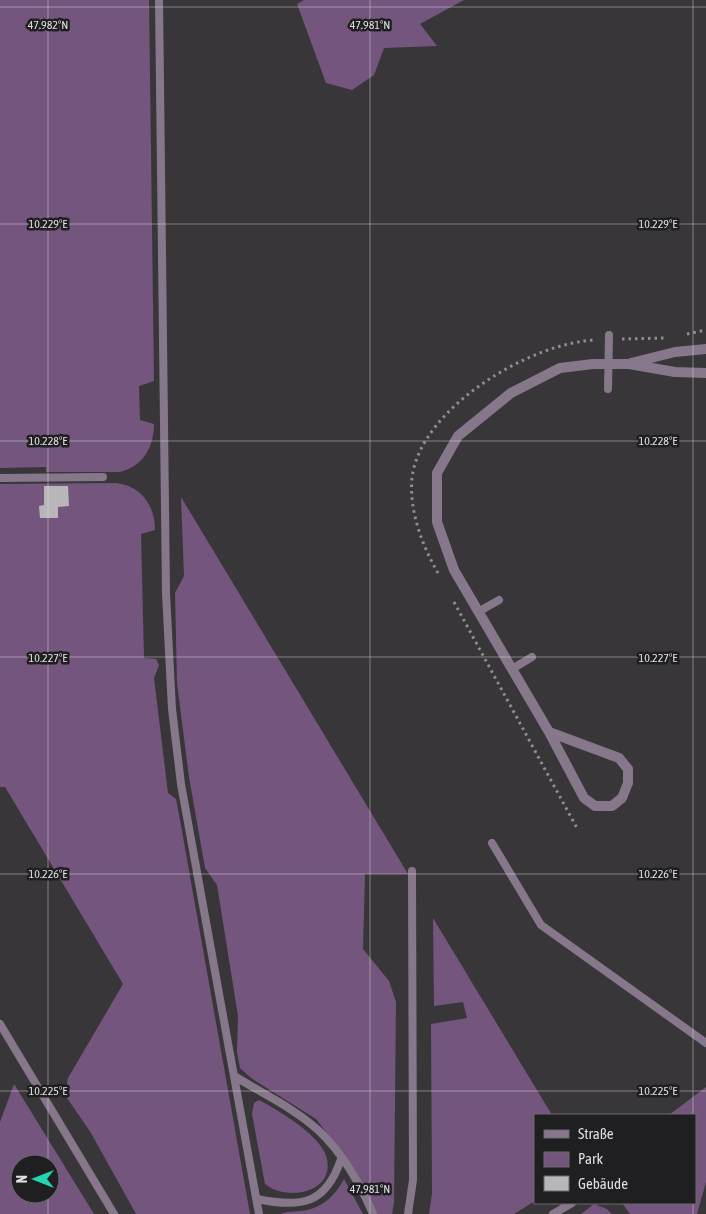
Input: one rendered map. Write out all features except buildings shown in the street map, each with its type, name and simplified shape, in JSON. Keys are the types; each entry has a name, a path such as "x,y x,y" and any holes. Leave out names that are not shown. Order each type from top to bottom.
{"street":[{"path":"628,364 675,352 706,349"},
{"path":"548,732 619,758 628,769 628,783 622,798 612,806 595,806 584,798 454,570 437,522 437,474 458,436 511,393 560,368 628,364 675,372 706,373"}],"lane":[{"path":"159,0 161,257 170,681 181,784 236,1077 259,1214"},
{"path":"608,389 609,337"},
{"path":"0,478 102,477"},
{"path":"478,612 499,600"},
{"path":"512,669 532,657"},
{"path":"492,843 541,925 706,1043"},
{"path":"408,1214 413,1180 412,871"},
{"path":"0,1024 114,1214"},
{"path":"236,1077 280,1103 318,1130 341,1159 373,1214"},
{"path":"257,1199 279,1203 310,1200 332,1184 341,1159"},
{"path":"553,1214 570,1204"}],"path":[{"path":"681,336 706,330"},
{"path":"440,576 425,550 414,510 412,478 422,448 442,418 495,374 539,352 584,340 609,337 672,338"},
{"path":"449,594 578,830"}],"green space":[{"path":"0,0 149,0 154,381 139,386 140,420 154,424 152,440 146,455 135,466 119,472 46,472 46,467 0,468"},
{"path":"304,0 464,0 420,24 437,46 384,48 374,75 352,90 326,83 297,4"},
{"path":"116,483 133,488 145,498 154,521 155,530 141,534 144,658 156,659 159,665 154,678 168,793 176,799 250,1214 136,1214 91,1133 65,1095 68,1078 123,984 5,787 0,787 0,484"},
{"path":"181,497 408,874 365,874 363,949 389,981 396,1002 394,1203 392,1214 375,1214 346,1158 316,1119 251,1078 240,1068 237,1052 238,1016 217,885 205,868 189,777 177,683 175,593 184,576"},
{"path":"433,918 551,1114 534,1114 534,1202 514,1214 429,1214 432,1194 431,1024 467,1018 463,1002 434,1006"},
{"path":"14,1084 57,1154 10,1154 10,1204 60,1204 60,1159 94,1214 0,1214 0,1122"},
{"path":"706,1087 706,1182 697,1214 630,1214 623,1204 696,1204 696,1114 670,1114"},
{"path":"259,1100 296,1123 320,1145 325,1153 328,1166 325,1177 319,1185 298,1193 287,1193 275,1190 265,1184 252,1114 254,1103"},
{"path":"344,1179 363,1214 281,1214 315,1208 332,1196"},
{"path":"594,1204 607,1209 612,1214 581,1214"}]}
